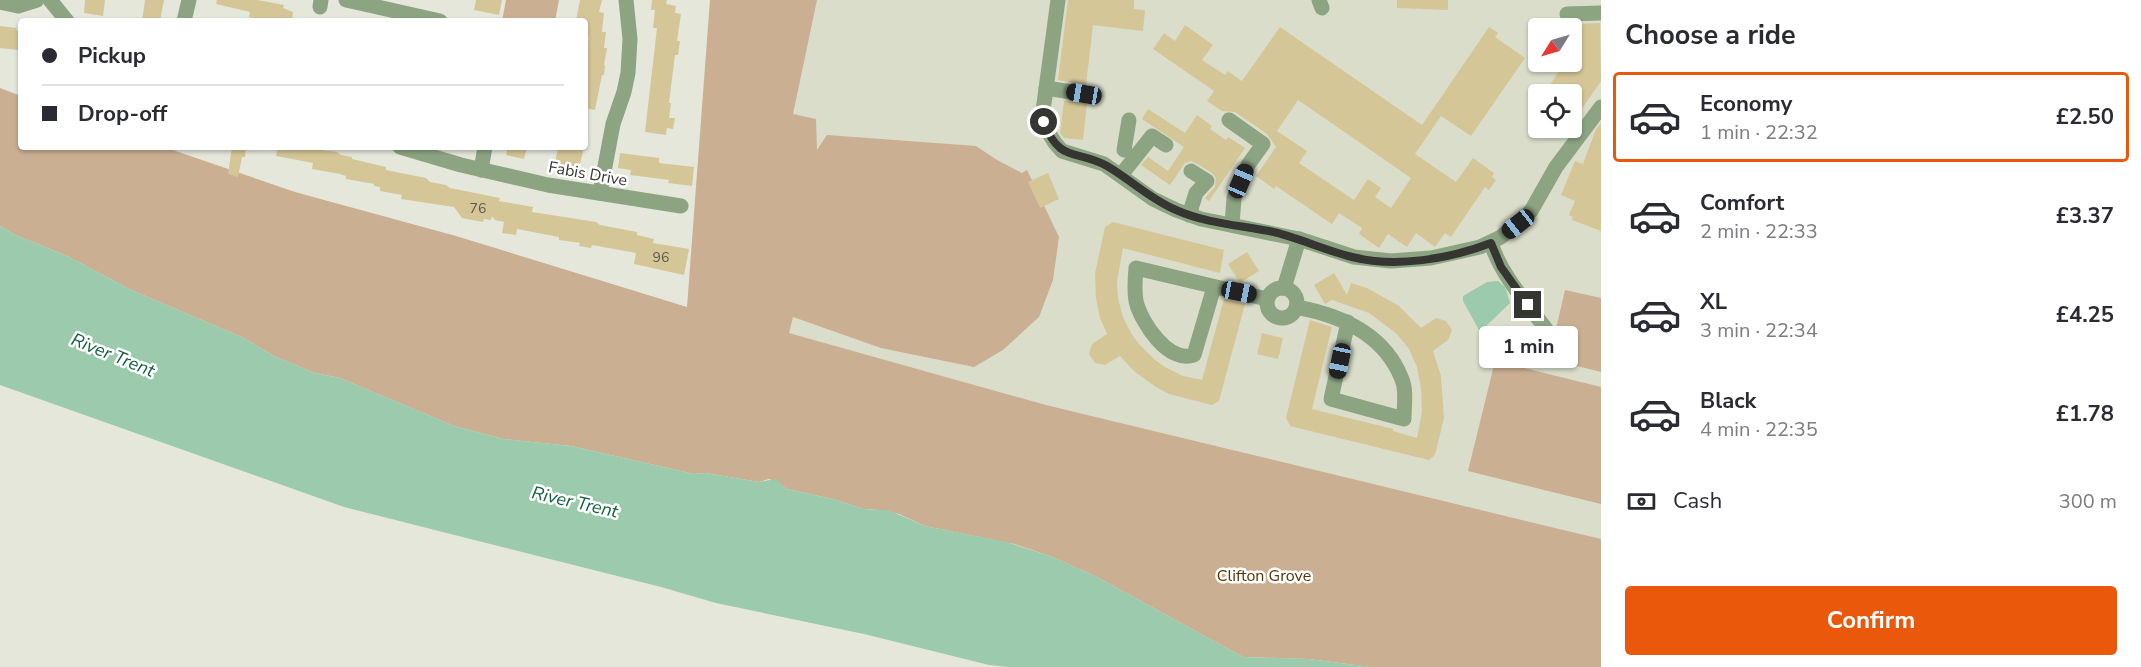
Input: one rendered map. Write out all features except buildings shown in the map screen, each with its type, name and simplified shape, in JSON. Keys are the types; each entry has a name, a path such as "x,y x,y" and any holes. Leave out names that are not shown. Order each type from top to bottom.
{"street":[{"path":"0,3 18,6 37,0"},
{"path":"50,0 65,18"},
{"path":"185,18 189,0"},
{"path":"345,0 426,18"},
{"path":"600,193 613,124 628,73 630,39 626,0"},
{"path":"1058,0 1043,111 1044,122 1062,151 1104,164 1153,199 1190,215 1270,231 1354,257 1391,261 1439,257 1491,243 1518,224 1531,211 1556,167 1601,107"},
{"path":"1567,14 1601,13"},
{"path":"1046,88 1084,94"},
{"path":"1124,150 1129,120"},
{"path":"1229,120 1263,144 1248,165 1234,198 1232,225"},
{"path":"1121,175 1152,136 1166,146"},
{"name":"Fabis Drive","path":"411,150 481,170 670,209"},
{"path":"481,170 484,150"},
{"path":"1190,215 1196,193 1207,181 1191,171"},
{"path":"1284,288 1299,239"},
{"path":"1491,243 1494,255 1508,277 1546,329"},
{"path":"1214,286 1194,355 1187,358 1172,353 1157,340 1136,303 1137,268 1214,286 1267,299"},
{"path":"1284,288 1292,291 1296,298 1296,307 1288,317 1275,316 1267,306 1267,299 1273,290 1284,288"},
{"path":"1296,307 1329,314 1348,322 1371,335 1379,343 1402,378 1405,393 1404,419 1331,399 1348,322"}],"shaded area":[{"path":"710,0 1601,0 1601,539 1046,405 789,333"}],"green space":[{"path":"506,0 559,0 556,18 503,18"},
{"name":"Clifton Grove","path":"710,0 817,0 793,114 816,119 817,150 827,135 976,146 1022,173 1027,170 1059,237 1053,280 1039,317 1003,350 974,367 881,348 793,317 789,333 1046,405 1601,539 1601,667 1371,667 1309,659 1243,657 1095,576 1050,556 1014,544 925,526 899,514 863,509 833,499 787,489 769,479 759,482 706,473 694,474 571,446 503,439 454,426 340,378 315,373 274,356 244,338 129,289 67,256 13,234 0,226 0,88 18,95 18,150 173,150 295,192 456,236 687,307"},
{"path":"1565,290 1601,298 1601,372 1549,359"},
{"path":"1495,361 1601,387 1601,504 1468,471"}],"water":[{"name":"River Trent","path":"0,226 13,234 67,256 129,289 244,338 274,356 315,373 340,378 454,426 503,439 571,446 694,474 706,473 759,482 775,479 787,489 833,499 863,509 888,510 925,526 1006,542 1050,556 1095,576 1243,657 1309,659 1371,667 1008,667 989,665 864,634 716,603 344,507 0,385"},
{"path":"1498,281 1505,287 1510,303 1479,330 1463,301 1463,296 1487,282"}],"route":[{"path":"1044,122 1051,138 1062,151 1104,164 1153,199 1201,219 1270,231 1354,257 1391,261 1431,258 1491,243 1494,255 1501,267 1528,305"}]}
